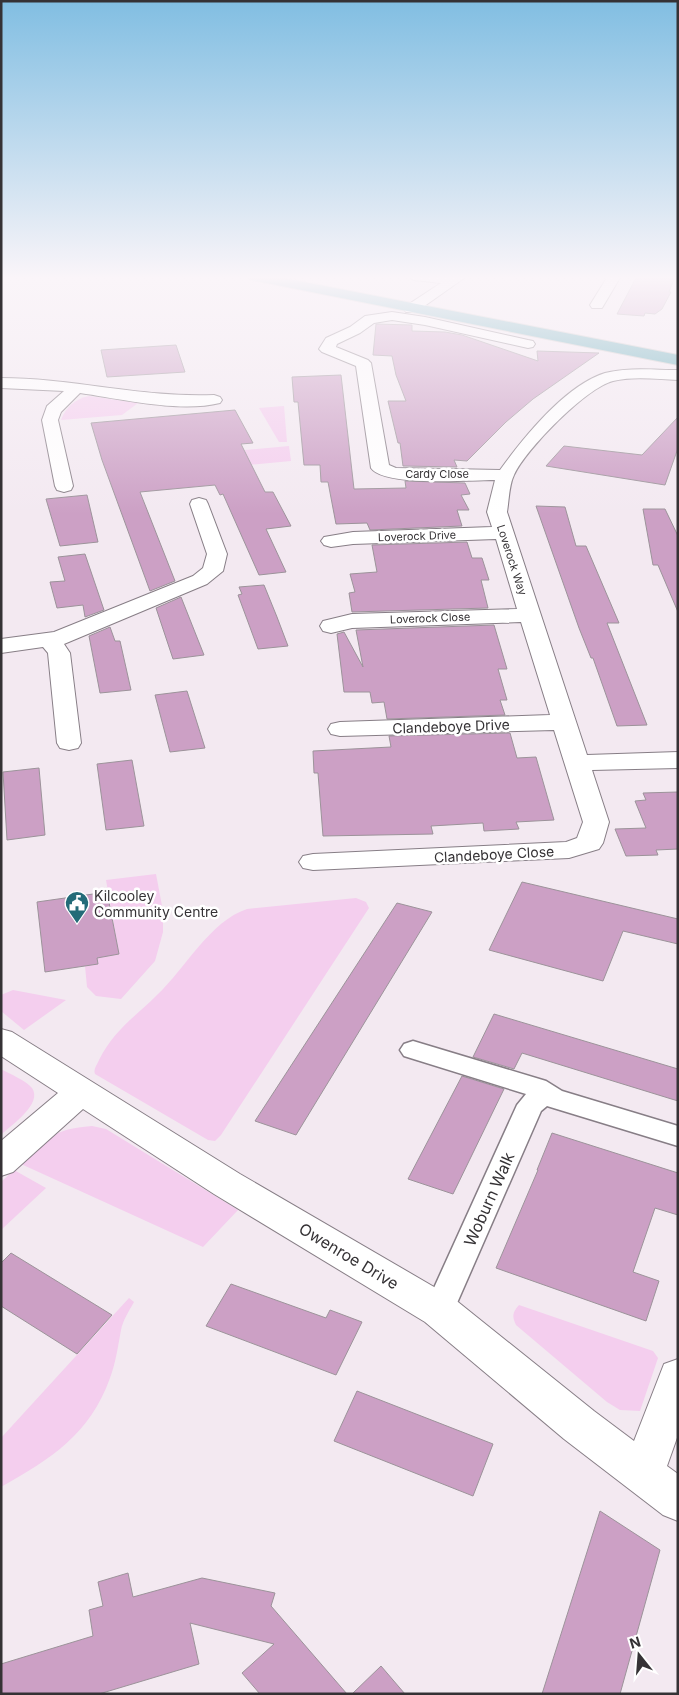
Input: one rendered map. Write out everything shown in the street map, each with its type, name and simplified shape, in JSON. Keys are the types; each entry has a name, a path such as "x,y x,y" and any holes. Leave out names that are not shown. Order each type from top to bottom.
{"highway":[{"path":"655,355 678,360"}],"street":[{"name":"Cardy Close","path":"342,355 363,363 377,460 380,468 392,473 407,474 505,475"},
{"name":"Loverock Way","path":"577,763 502,533 497,512 505,475 525,448 549,421 588,386 609,377 634,374 678,375"},
{"path":"1,383 53,384 166,402 214,400"},
{"path":"64,486 50,420 52,410 77,387"},
{"path":"1,646 50,640 76,632 200,580 213,571 217,554 199,504"},
{"name":"Loverock Drive","path":"331,541 353,538 502,533"},
{"name":"Loverock Close","path":"331,626 352,621 529,615"},
{"path":"50,640 59,653 69,742"},
{"name":"Clandeboye Drive","path":"340,729 563,722"},
{"path":"577,763 678,760"},
{"name":"Clandeboye Close","path":"313,862 569,850 589,843 596,822 577,763"},
{"name":"Owenroe Drive","path":"1,1040 227,1184 439,1310 678,1500"},
{"path":"413,1050 537,1088 553,1098 678,1136"},
{"path":"1,1162 82,1091"},
{"name":"Woburn Walk","path":"439,1310 530,1104 545,1092"},
{"path":"642,1473 678,1377"}],"shaded area":[{"path":"89,396 138,403 122,415 61,420 72,404 79,399"},
{"path":"284,406 287,442 279,442 259,408"},
{"path":"289,446 291,461 175,472 169,457"},
{"path":"156,874 163,911 163,932 155,961 121,999 96,996 87,987 85,966 98,964 97,958 119,954 106,880"},
{"path":"356,898 366,902 369,908 221,1135 215,1141 208,1140 95,1074 99,1060 111,1040 125,1024 157,995 210,935 234,915 247,909"},
{"path":"13,990 66,1000 24,1030 1,1011 1,995"},
{"path":"1,1069 25,1082 32,1088 34,1094 30,1107 1,1135"},
{"path":"92,1126 106,1129 238,1210 203,1247 21,1164 45,1141 59,1132"},
{"path":"14,1170 46,1188 1,1230 1,1182"},
{"path":"129,1298 134,1302 122,1326 112,1372 102,1398 92,1415 67,1443 52,1455 1,1487 1,1438"},
{"path":"519,1305 653,1351 658,1358 640,1411 620,1410 607,1402 516,1325 513,1315"}],"building":[{"path":"102,355 179,355 185,372 107,377"},
{"path":"375,355 521,355 538,361 537,355 596,355 533,399 506,422 467,461 454,460 457,467 403,466 400,443 398,443 388,401 406,401 396,375 392,356"},
{"path":"341,375 354,489 406,488 405,481 465,483 470,494 461,495 469,510 457,510 462,526 370,530 367,523 336,524 328,482 321,482 320,465 304,465 298,402 294,402 292,377"},
{"path":"235,410 253,443 241,444 265,492 273,492 291,526 266,529 286,572 259,575 223,494 220,495 215,485 140,492 175,581 150,591 102,460 91,423"},
{"path":"678,417 678,448 665,485 546,466 564,446 642,455"},
{"path":"87,495 98,542 60,546 46,499"},
{"path":"536,506 565,507 576,546 586,546 619,623 607,623 647,725 617,726 593,658 591,658 579,628"},
{"path":"643,509 665,509 678,536 678,612 658,565 653,565"},
{"path":"467,542 472,558 482,558 489,580 481,580 488,608 352,612 349,593 355,592 350,574 377,572 372,545"},
{"path":"85,554 104,610 85,617 83,605 57,608 50,582 65,581 58,557"},
{"path":"264,585 288,646 258,649 238,595 242,594 239,587"},
{"path":"181,597 204,655 173,659 156,608"},
{"path":"494,625 507,669 498,669 507,700 500,700 505,715 387,719 384,702 372,703 370,692 344,692 337,634 344,632 363,667 356,630"},
{"path":"110,627 115,641 120,641 131,690 100,693 89,636"},
{"path":"187,691 205,748 170,752 155,695"},
{"path":"510,733 517,758 536,757 554,820 516,822 519,829 484,831 483,823 431,826 433,834 323,836 318,773 314,773 313,751 391,747 389,736"},
{"path":"132,760 144,826 106,830 97,764"},
{"path":"39,768 45,835 7,840 3,772"},
{"path":"678,792 678,849 656,850 658,855 626,856 615,829 646,828 635,801 646,800 643,793"},
{"path":"522,882 678,919 678,944 623,931 603,981 489,950"},
{"name":"Kilcooley Community Centre","path":"107,892 119,954 97,958 98,964 45,972 37,902"},
{"path":"397,903 432,912 296,1135 255,1121"},
{"path":"494,1014 678,1069 678,1101 522,1053 514,1069 473,1057"},
{"path":"462,1076 504,1089 453,1194 408,1179"},
{"path":"552,1133 678,1173 678,1215 655,1208 633,1272 659,1281 646,1321 496,1268"},
{"path":"11,1253 112,1315 77,1354 1,1306 1,1263"},
{"path":"231,1284 326,1318 330,1310 362,1322 336,1375 206,1326"},
{"path":"357,1391 493,1444 473,1496 334,1441"},
{"path":"600,1511 660,1550 620,1694 542,1694"},
{"path":"128,1573 133,1597 202,1578 275,1593 271,1606 347,1694 260,1694 242,1673 274,1644 190,1623 199,1664 99,1694 1,1694 1,1664 93,1636 89,1610 103,1606 98,1582"},
{"path":"381,1666 405,1694 352,1694"}],"place":[{"name":"Kilcooley Community Centre","path":"77,924"}]}
